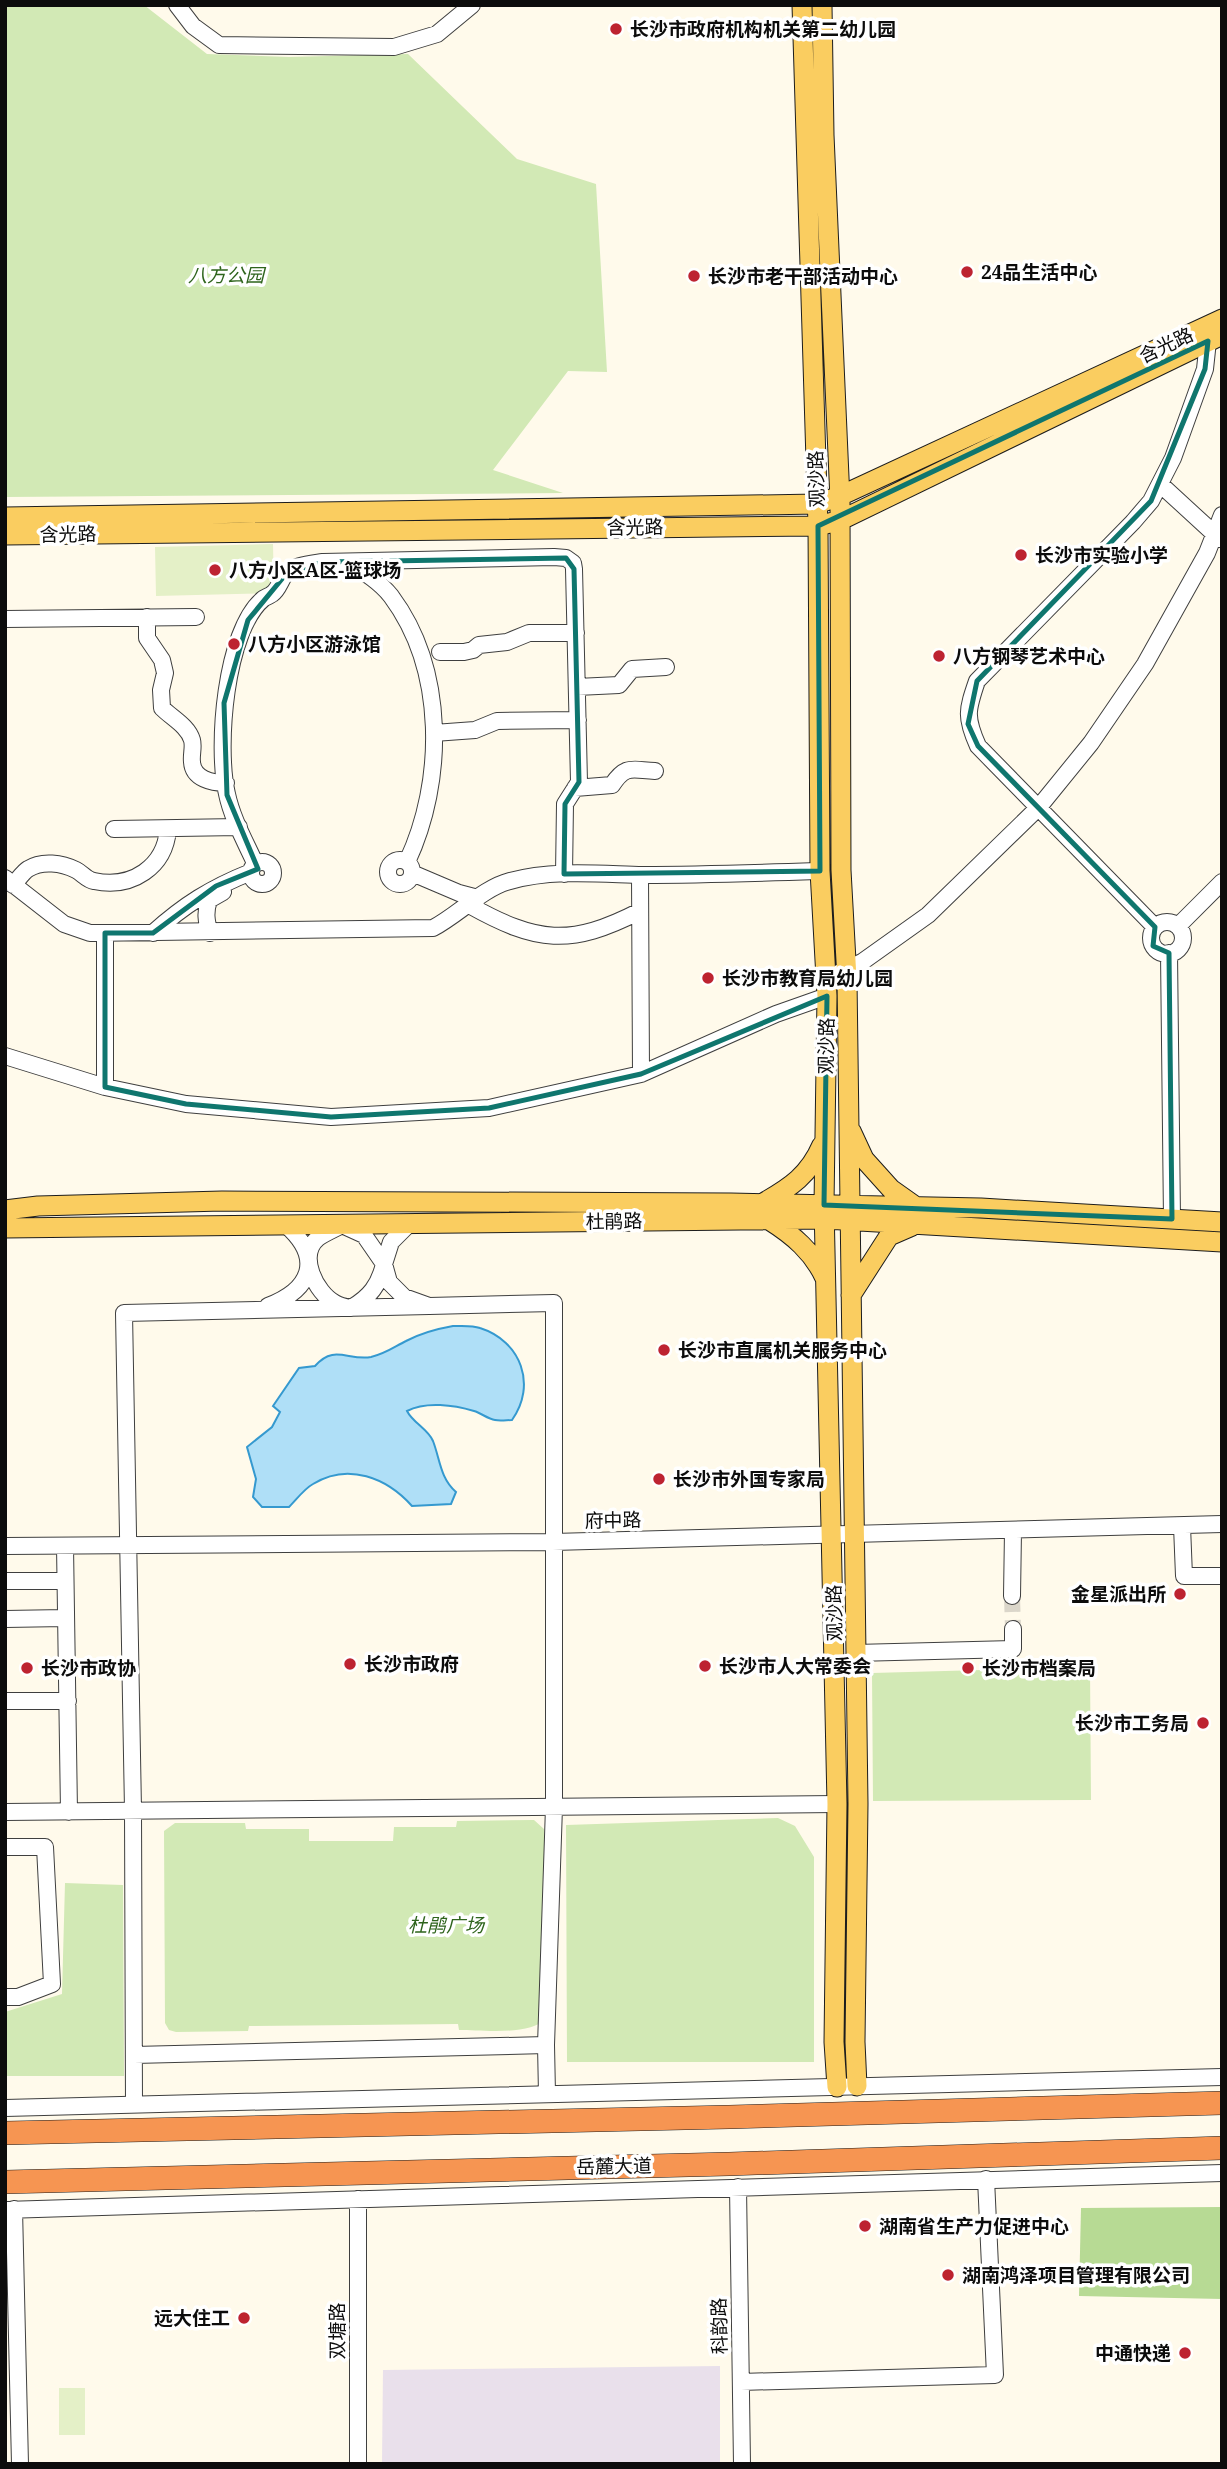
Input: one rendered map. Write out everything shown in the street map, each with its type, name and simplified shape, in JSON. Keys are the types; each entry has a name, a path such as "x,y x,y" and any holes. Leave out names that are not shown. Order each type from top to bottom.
{"highway":[{"path":"5,2133 1222,2103"},
{"name":"岳麓大道","path":"5,2182 1222,2148"}],"main road":[{"name":"观沙路","path":"802,5 818,526 820,871 827,988 824,1212 837,1804 834,2042 837,2087"},
{"name":"观沙路","path":"822,5 824,135 841,520 841,870 847,970 858,1804 855,2042 857,2086"},
{"name":"含光路","path":"5,517 817,504 840,496 1222,319"},
{"name":"含光路","path":"5,535 818,526 841,520 1215,338"},
{"path":"848,1126 864,1159 891,1189 915,1206"},
{"path":"825,1140 813,1164 766,1212 806,1249 820,1267 827,1282"},
{"name":"杜鹃路","path":"5,1210 38,1206 222,1201 824,1212 925,1224 1222,1242"},
{"name":"杜鹃路","path":"849,1213 915,1206 1222,1222"},
{"name":"杜鹃路","path":"5,1228 342,1225 766,1212"},
{"path":"850,1296 889,1236 906,1228 925,1224"}],"street":[{"path":"177,5 192,26 219,45 394,47 437,34 472,5"},
{"path":"1155,927 978,746 968,724 977,681 1133,523 1151,501 1173,457 1215,338"},
{"path":"1160,484 1219,537"},
{"path":"5,1056 105,1087 186,1104 331,1117 489,1108 641,1074 776,1014 827,988 847,970 928,915 1038,807 1091,743 1145,664 1207,553 1219,537 1222,515"},
{"path":"253,872 227,795 224,703 232,663 248,620 263,599 274,593 286,574 302,566 323,562 566,558 573,563 574,569 579,782 565,803 564,874"},
{"path":"349,563 368,574 391,596 417,643 430,689 434,733 433,765 428,804 409,873"},
{"path":"147,617 147,638 162,660 165,673 161,690 162,708 185,727 192,740 192,766 198,776 212,783 226,783"},
{"path":"5,619 196,617"},
{"path":"440,652 464,652 479,645 508,642 529,633 576,633"},
{"path":"577,687 619,685 632,669 666,667"},
{"path":"434,733 475,730 497,721 578,720"},
{"path":"575,788 612,785 619,773 625,770 655,771"},
{"path":"114,829 239,827"},
{"path":"168,829 162,855 150,869 124,882 91,881 77,870 60,864 44,864 27,869 9,881 64,924 90,933 210,933 433,928 508,881 548,874 718,875 820,871"},
{"path":"210,933 206,917 209,900 253,872"},
{"path":"153,933 187,904 206,892 253,872"},
{"path":"409,873 420,886 537,935 559,936 598,931 640,911"},
{"path":"409,873 459,893 469,905"},
{"path":"640,875 641,1074"},
{"path":"1178,926 1222,882"},
{"path":"1164,922 1174,922 1178,926 1184,939 1180,948 1161,953 1153,946 1151,936 1155,927 1164,922"},
{"path":"104,933 105,1087"},
{"path":"1169,953 1172,1219"},
{"path":"286,1225 301,1239 313,1277 321,1292 335,1304 351,1308 372,1293 382,1274 391,1242 410,1223"},
{"path":"258,1310 295,1293 307,1275 308,1255 316,1239 342,1225 364,1235 377,1250 390,1282 404,1297 429,1306"},
{"path":"134,2104 133,1810 124,1313 554,1303 554,1807 545,2045 547,2094"},
{"name":"府中路","path":"5,1546 553,1542 1222,1524"},
{"path":"1182,1525 1184,1576 1222,1576"},
{"path":"1012,1596 1013,1531"},
{"path":"65,1546 69,1812"},
{"path":"5,1581 64,1581"},
{"path":"5,1619 65,1618"},
{"path":"855,1653 1013,1649 1013,1629"},
{"path":"5,1702 68,1701"},
{"path":"5,1812 837,1804"},
{"path":"5,1847 46,1847 52,1984 18,1997 5,1997"},
{"path":"134,2055 545,2045"},
{"path":"5,2108 1222,2077"},
{"path":"20,2464 10,2210 1222,2173"},
{"path":"741,2382 995,2375 986,2179"},
{"name":"科韵路","path":"738,2187 742,2464"},
{"name":"双塘路","path":"358,2199 358,2464"}],"highlighted area":[{"path":"1208,341 1205,369 1151,501 977,681 968,724 978,746 1155,927 1153,946 1169,953 1172,1219 824,1205 827,996 641,1074 489,1108 331,1117 186,1104 105,1087 105,933 153,933 216,886 258,869 227,795 224,703 248,620 286,574 323,562 554,557 566,558 574,569 579,782 565,804 564,874 820,871 818,526"}],"shaded area":[{"path":"720,2366 720,2464 382,2464 383,2370"}],"green space":[{"name":"八方公园","path":"5,5 144,5 207,54 289,57 408,54 517,159 596,184 607,372 568,371 493,470 563,493 5,497"},
{"name":"八方小区A区-篮球场","path":"273,544 274,593 156,596 155,547"},
{"path":"1090,1667 1091,1800 873,1801 872,1673"},
{"path":"778,1818 795,1826 814,1857 814,2062 567,2062 566,1825"},
{"name":"杜鹃广场","path":"534,1820 544,1829 546,2018 539,2024 506,2031 459,2030 458,2024 249,2026 248,2031 176,2032 169,2030 165,2023 164,1831 175,1823 245,1823 246,1829 309,1829 309,1841 393,1841 394,1827 456,1827 457,1821"},
{"path":"65,1883 123,1885 124,2076 5,2076 5,2012 62,1994"},
{"path":"1222,2207 1222,2299 1079,2296 1081,2208"},
{"path":"59,2388 85,2388 85,2435 59,2435"}],"water":[{"path":"453,1326 470,1326 494,1334 515,1354 524,1379 519,1407 512,1420 492,1419 474,1411 449,1406 431,1405 407,1411 433,1441 444,1474 456,1492 451,1504 412,1506 379,1481 366,1476 340,1474 313,1484 289,1507 262,1507 253,1497 256,1479 247,1447 272,1427 280,1412 273,1406 299,1368 315,1366 322,1359 335,1355 363,1358 376,1356 417,1336"}],"tunnel":[{"path":"1012,1596 1013,1629"}],"place":[{"name":"长沙市政府机构机关第二幼儿园","path":"616,29"},
{"name":"24品生活中心","path":"967,272"},
{"name":"长沙市老干部活动中心","path":"694,276"},
{"name":"长沙市实验小学","path":"1021,555"},
{"name":"八方小区A区-篮球场","path":"215,570"},
{"name":"八方小区游泳馆","path":"234,644"},
{"name":"八方钢琴艺术中心","path":"939,656"},
{"name":"长沙市教育局幼儿园","path":"708,978"},
{"name":"长沙市直属机关服务中心","path":"664,1350"},
{"name":"长沙市外国专家局","path":"659,1479"},
{"name":"金星派出所","path":"1180,1594"},
{"name":"长沙市政府","path":"350,1664"},
{"name":"长沙市人大常委会","path":"705,1666"},
{"name":"长沙市政协","path":"27,1668"},
{"name":"长沙市档案局","path":"968,1668"},
{"name":"长沙市工务局","path":"1203,1723"},
{"name":"湖南省生产力促进中心","path":"865,2226"},
{"name":"湖南鸿泽项目管理有限公司","path":"948,2275"},
{"name":"远大住工","path":"244,2318"},
{"name":"中通快递","path":"1185,2353"}]}
